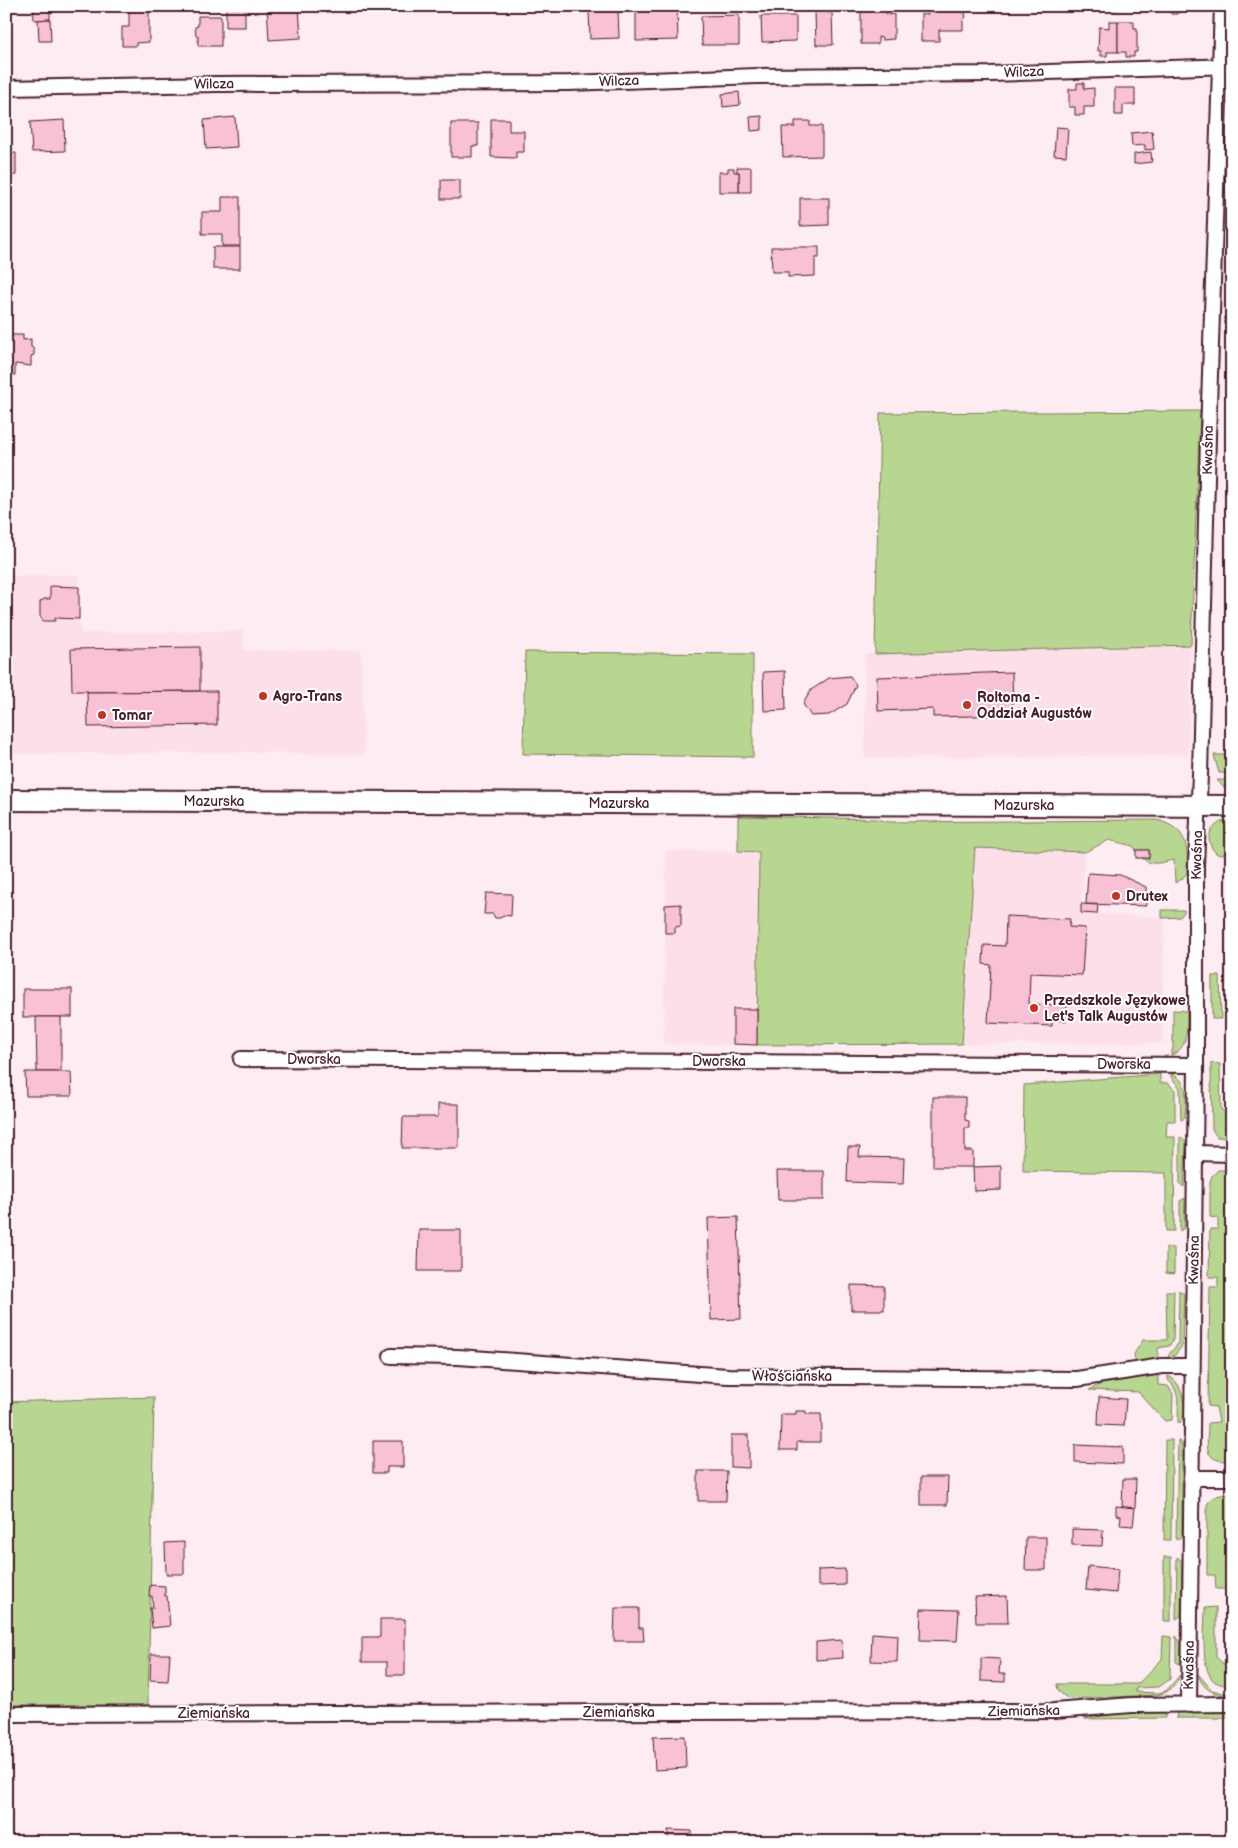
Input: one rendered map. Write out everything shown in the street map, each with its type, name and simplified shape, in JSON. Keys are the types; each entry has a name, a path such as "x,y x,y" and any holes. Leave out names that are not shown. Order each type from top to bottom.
{"main road":[{"name":"Mazurska","path":"6,800 1232,806"}],"street":[{"name":"Kwaśna","path":"1189,1705 1196,1065 1196,864 1208,436 1226,66 1222,6"},
{"name":"Wilcza","path":"6,88 217,84 569,83 747,76 990,74 1226,66"},
{"name":"Dworska","path":"241,1059 1196,1065"},
{"path":"1195,1153 1232,1154"},
{"name":"Włościańska","path":"391,1356 458,1357 748,1376 1076,1379 1162,1366 1192,1366"},
{"path":"1190,1478 1232,1478"},
{"name":"Ziemiańska","path":"6,1714 1054,1712 1132,1704 1232,1704"}],"shaded area":[{"path":"79,575 80,633 243,631 244,650 361,651 364,755 243,752 6,754 6,576"},
{"path":"1191,645 1188,755 865,758 865,654"},
{"path":"975,848 1085,852 1081,913 1165,918 1162,1043 962,1044"},
{"path":"666,851 759,852 757,1045 664,1044"}],"green space":[{"path":"1200,411 1191,645 875,654 880,413"},
{"path":"525,652 753,654 753,757 523,754"},
{"path":"1214,755 1232,755 1232,773 1219,773"},
{"path":"1217,780 1232,780 1232,792 1223,787"},
{"path":"738,816 875,819 890,822 1157,820 1175,828 1184,839 1187,854 1187,873 1175,883 1174,860 1157,863 1146,861 1142,858 1149,858 1149,850 1136,850 1133,846 1109,840 1085,852 975,848 962,1044 757,1045 759,852 738,851"},
{"path":"1223,821 1232,821 1232,851 1221,855 1217,854 1213,849 1209,840 1211,831"},
{"path":"1162,910 1185,911 1180,917 1162,918"},
{"path":"1212,976 1220,976 1221,1019 1212,1019"},
{"path":"1173,1010 1187,1011 1187,1031 1181,1048 1171,1055 1173,1048"},
{"path":"1211,1063 1220,1064 1221,1109 1232,1119 1232,1138 1217,1137 1212,1129"},
{"path":"1160,1074 1160,1083 1168,1083 1175,1090 1175,1121 1167,1121 1166,1137 1175,1137 1174,1231 1166,1231 1166,1173 1023,1171 1024,1085"},
{"path":"1171,1074 1181,1081 1186,1092 1185,1117 1182,1120 1180,1088 1171,1077"},
{"path":"1180,1137 1186,1142 1184,1187 1180,1184"},
{"path":"1218,1170 1232,1170 1232,1589 1216,1589 1215,1575 1207,1575 1207,1505 1214,1497 1231,1494 1231,1461 1215,1459 1208,1451 1207,1445 1208,1423 1219,1422 1216,1407 1208,1406 1210,1287 1218,1287 1218,1277 1209,1277 1210,1229 1218,1229 1218,1218 1210,1217 1210,1181"},
{"path":"1185,1198 1184,1228 1180,1231 1180,1201"},
{"path":"1166,1248 1174,1248 1174,1274 1166,1273"},
{"path":"1179,1290 1184,1294 1182,1346 1175,1355 1168,1358 1178,1342"},
{"path":"1166,1291 1174,1291 1173,1340 1169,1346 1158,1348 1158,1360 1142,1364 1135,1360 1134,1354 1143,1340 1167,1340"},
{"path":"1158,1375 1158,1385 1168,1386 1173,1394 1172,1420 1165,1421 1138,1392 1089,1390 1101,1384"},
{"path":"1168,1376 1177,1384 1183,1397 1184,1412 1180,1423 1178,1423 1177,1395 1168,1380"},
{"path":"154,1397 148,1705 6,1705 6,1402"},
{"path":"1165,1440 1172,1440 1171,1540 1164,1540"},
{"path":"1178,1440 1182,1445 1182,1536 1176,1540"},
{"path":"1164,1557 1171,1557 1171,1621 1164,1621"},
{"path":"1177,1557 1182,1561 1181,1616 1176,1619"},
{"path":"1216,1607 1216,1657 1232,1672 1232,1686 1215,1682 1206,1666 1204,1646 1205,1608"},
{"path":"1163,1636 1171,1637 1170,1679 1159,1687 1136,1688 1136,1692 1158,1693 1166,1691 1180,1675 1174,1686 1165,1693 1069,1699 1058,1689 1057,1684 1138,1684 1162,1659"},
{"path":"1176,1636 1181,1643 1180,1664 1176,1662"},
{"path":"1198,1674 1212,1690 1231,1695 1210,1691 1200,1680"},
{"path":"1123,1711 1160,1711 1165,1715 1165,1718 1085,1719"},
{"path":"1180,1711 1232,1711 1232,1718 1176,1718 1177,1713"}],"building":[{"path":"33,6 50,6 50,19 34,20"},
{"path":"267,6 299,6 301,38 269,40"},
{"path":"861,6 887,6 887,15 894,14 894,39 882,40 882,38 878,37 878,44 861,44"},
{"path":"928,6 963,7 966,17 963,20 963,30 939,30 939,41 921,41 921,14 928,14"},
{"path":"1093,6 1116,6 1116,10 1093,10"},
{"path":"1162,6 1186,6 1186,10 1180,10 1177,14 1171,14 1169,10 1162,10"},
{"path":"129,7 149,7 149,42 136,43 136,46 122,46 122,27 129,27"},
{"path":"677,7 678,40 636,41 636,8"},
{"path":"226,8 245,8 245,27 226,27"},
{"path":"618,10 619,38 590,39 589,11"},
{"path":"815,12 832,13 833,45 816,45"},
{"path":"739,15 739,45 702,45 701,16"},
{"path":"198,16 221,16 221,46 198,46 198,36 196,36 195,27 198,26"},
{"path":"761,16 796,16 796,41 762,42"},
{"path":"50,19 51,41 39,41 38,20"},
{"path":"1109,21 1118,21 1118,52 1107,52 1107,56 1101,56 1101,51 1098,51 1099,27 1109,28"},
{"path":"1118,21 1134,21 1134,28 1137,28 1137,52 1134,52 1134,57 1126,57 1126,52 1118,52"},
{"path":"1077,83 1084,83 1084,89 1094,88 1094,107 1084,107 1084,115 1075,115 1075,107 1069,107 1069,89 1077,89"},
{"path":"1115,88 1135,88 1135,105 1123,105 1123,115 1115,115"},
{"path":"739,92 740,105 723,107 722,94"},
{"path":"762,116 762,130 751,131 750,117"},
{"path":"235,117 237,147 206,149 204,120"},
{"path":"491,119 509,119 509,131 524,131 524,152 516,152 516,158 491,157"},
{"path":"64,120 65,151 32,152 30,122"},
{"path":"795,121 810,121 810,126 822,126 822,156 783,157 782,127 795,127"},
{"path":"451,123 478,123 478,146 472,146 472,157 451,157"},
{"path":"1056,127 1068,128 1066,156 1054,155"},
{"path":"1152,131 1154,149 1145,150 1145,145 1132,146 1131,133"},
{"path":"1151,152 1152,162 1134,164 1134,154"},
{"path":"16,153 16,175 6,176 6,154"},
{"path":"737,167 751,167 751,192 739,192 739,172 737,172"},
{"path":"728,168 734,168 734,172 739,172 739,192 719,192 719,172 728,172"},
{"path":"441,180 460,180 460,199 441,199"},
{"path":"222,197 240,197 240,246 222,246 222,234 202,234 202,212 222,212"},
{"path":"800,198 829,198 829,225 800,226"},
{"path":"213,247 240,247 240,269 213,269"},
{"path":"771,247 819,247 819,258 815,258 815,276 788,277 788,272 772,272"},
{"path":"6,335 23,335 23,340 31,339 31,347 34,349 34,355 31,356 31,366 15,364 15,375 6,375"},
{"path":"50,586 79,587 79,619 55,618 55,621 43,621 40,616 40,602 44,599 50,599"},
{"path":"200,647 200,691 72,691 71,649"},
{"path":"785,671 786,710 764,711 763,672"},
{"path":"1012,672 1013,715 933,717 933,709 878,711 877,677"},
{"path":"850,676 856,685 847,704 829,715 811,716 803,704 811,690 829,678"},
{"path":"217,691 217,725 88,727 87,692"},
{"path":"1136,850 1149,850 1149,858 1136,858"},
{"name":"Drutex","path":"1088,873 1120,875 1146,887 1146,906 1086,904"},
{"path":"486,893 512,894 511,916 503,915 500,918 495,918 493,914 484,914"},
{"path":"681,904 681,926 675,927 675,933 665,933 665,905"},
{"path":"1081,904 1098,905 1097,914 1081,913"},
{"path":"1006,916 1070,919 1069,927 1085,928 1082,975 1030,973 1029,1004 1067,1005 1066,1021 1052,1020 1052,1026 988,1023 991,965 983,964 984,945 1005,946"},
{"path":"23,989 72,989 72,1017 23,1017"},
{"path":"733,1009 757,1009 757,1045 733,1044"},
{"path":"36,1017 61,1017 61,1072 37,1072"},
{"path":"25,1072 71,1072 72,1096 26,1096"},
{"path":"933,1097 965,1097 965,1120 969,1121 969,1128 965,1128 965,1151 973,1151 973,1167 933,1167"},
{"path":"438,1104 459,1104 459,1148 402,1148 403,1117 438,1117"},
{"path":"848,1147 860,1147 859,1157 904,1158 903,1184 847,1182"},
{"path":"1001,1166 1001,1190 974,1191 973,1167"},
{"path":"777,1171 824,1171 824,1200 778,1200"},
{"path":"738,1217 741,1319 711,1320 708,1218"},
{"path":"419,1230 461,1230 461,1271 418,1271"},
{"path":"851,1285 884,1286 884,1310 851,1310"},
{"path":"1099,1397 1126,1399 1124,1426 1098,1425"},
{"path":"796,1411 806,1411 806,1414 821,1414 822,1430 820,1432 820,1442 797,1442 797,1450 780,1450 781,1414 796,1414"},
{"path":"731,1435 749,1435 749,1468 731,1467"},
{"path":"373,1441 403,1441 403,1467 387,1467 387,1473 373,1473"},
{"path":"1075,1445 1123,1447 1123,1464 1075,1462"},
{"path":"698,1471 727,1471 726,1501 698,1501"},
{"path":"921,1477 948,1477 947,1505 921,1505"},
{"path":"1123,1479 1136,1479 1135,1508 1122,1507"},
{"path":"1116,1506 1135,1508 1133,1526 1120,1525 1121,1516 1116,1515"},
{"path":"1072,1529 1103,1530 1102,1546 1072,1545"},
{"path":"1026,1537 1046,1537 1046,1570 1025,1570"},
{"path":"184,1542 184,1574 166,1574 165,1543"},
{"path":"1088,1566 1118,1569 1116,1593 1086,1590"},
{"path":"845,1569 845,1585 818,1586 818,1570"},
{"path":"150,1585 165,1586 170,1626 152,1628 150,1608 153,1608 152,1596 149,1596"},
{"path":"1007,1596 1008,1623 976,1623 975,1597"},
{"path":"615,1608 639,1608 639,1628 643,1628 644,1641 614,1641"},
{"path":"921,1609 959,1610 957,1641 920,1640"},
{"path":"380,1619 405,1619 405,1675 387,1675 387,1662 362,1662 362,1637 380,1637"},
{"path":"872,1633 898,1635 897,1662 871,1661"},
{"path":"842,1640 843,1658 816,1660 816,1642"},
{"path":"151,1654 170,1654 168,1681 150,1680"},
{"path":"981,1658 1000,1659 999,1674 1005,1674 1005,1682 981,1681"},
{"path":"685,1736 686,1768 655,1770 653,1737"},
{"path":"668,1830 692,1831 692,1842 668,1842"}],"place":[{"name":"Agro-Trans","path":"263,696"},
{"name":"Roltoma - Oddział Augustów","path":"967,705"},
{"name":"Tomar","path":"102,715"},
{"name":"Drutex","path":"1116,896"},
{"name":"Przedszkole Językowe Let's Talk Augustów","path":"1034,1008"}]}
